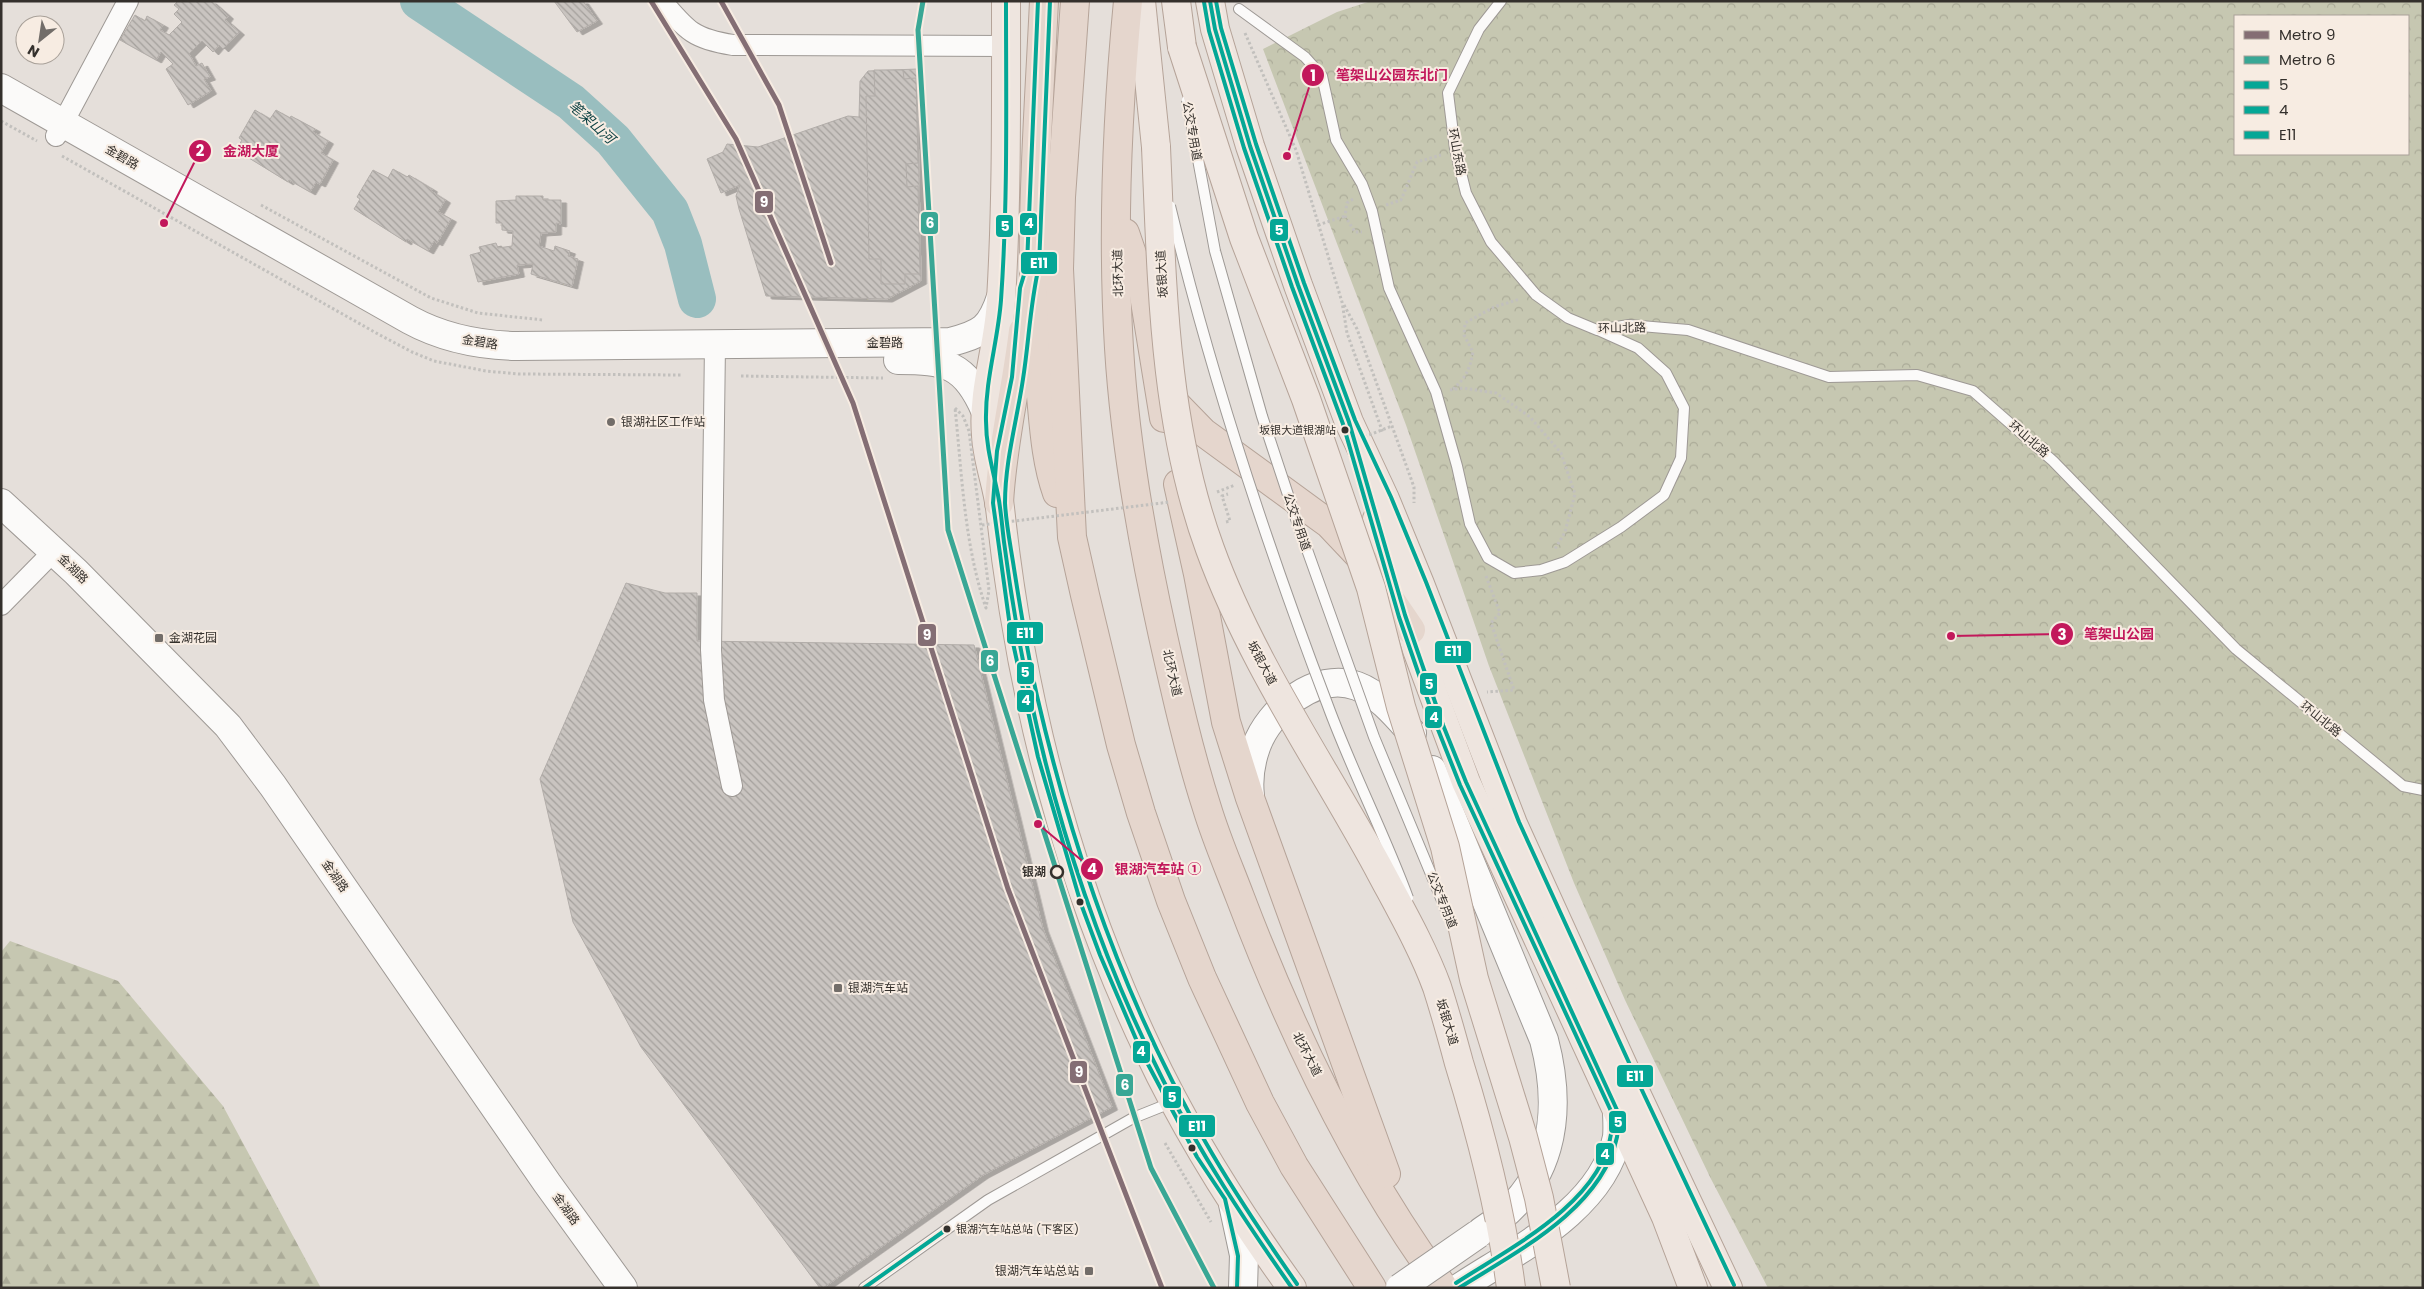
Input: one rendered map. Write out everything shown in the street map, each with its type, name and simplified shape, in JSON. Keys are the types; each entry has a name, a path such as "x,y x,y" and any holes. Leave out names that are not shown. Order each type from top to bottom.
{"highway":[{"path":"1044,1 1034,266 1036,352 1045,437 1052,478 1072,537 1121,745 1171,901 1202,978 1260,1103 1294,1166 1372,1288"},
{"path":"1072,537 1059,269 1061,197 1075,1"},
{"name":"北环大道","path":"1128,1 1120,91 1117,206 1119,346 1132,480 1147,564 1166,649 1207,810 1286,1012 1342,1123 1410,1241 1444,1288"},
{"path":"1117,206 1142,283 1158,386 1198,574 1226,722 1250,798 1410,1241"},
{"path":"999,503 1003,452 1018,378 1026,289 1034,266"},
{"path":"1158,386 1203,432 1329,524 1364,561 1410,630"}],"main road":[{"path":"1006,1 1002,297 999,333 987,388 977,421 987,444 999,503 1017,633 1038,730 1059,812 1106,953 1148,1050 1203,1154 1292,1288"},
{"name":"坂银大道","path":"1140,1 1156,146 1166,330 1179,432 1187,476 1198,513 1226,590 1246,632 1286,708 1377,865 1436,985 1485,1148 1511,1288"},
{"path":"1176,1 1182,47 1244,238 1306,399 1372,588 1402,707 1445,847 1474,979 1524,1137 1556,1288"},
{"path":"1210,1 1215,29 1250,146 1298,285 1349,422 1410,630 1443,725 1466,782 1670,1226 1693,1288"},
{"path":"1349,422 1385,499 1413,567 1517,833 1604,1025 1728,1288"}],"street":[{"path":"59,130 128,1"},
{"path":"662,1 689,31 704,40 733,44 1006,46"},
{"name":"金碧路","path":"1,88 59,130 395,328 454,353 496,359 950,342 979,333 988,326 1002,297"},
{"name":"金碧路","path":"1,105 59,130"},
{"path":"715,352 711,650 714,700 732,786"},
{"name":"金碧路","path":"715,352 933,361 953,368 968,378 977,392 977,421"},
{"name":"金湖路","path":"1,503 54,551 228,726 278,794 547,1183 623,1288"},
{"path":"1,605 54,551"},
{"path":"1250,798 1248,780 1252,762 1264,731 1288,704 1306,691 1324,685 1341,683 1358,686 1377,698 1396,714 1412,733 1426,757 1544,1040 1552,1074 1552,1125 1550,1141 1541,1167 1515,1206 1503,1217 1400,1288"},
{"path":"1459,1288 1559,1222 1580,1204 1596,1183 1609,1161 1617,1136 1617,1110"},
{"path":"1231,1198 1241,1234 1244,1256 1243,1288"}],"lane":[{"name":"环山东路","path":"1501,1 1479,29 1448,93 1455,149 1466,193 1492,242 1536,295"},
{"path":"1239,9 1305,58 1322,76 1336,140 1362,184 1372,211 1389,288 1436,392 1457,466 1470,524 1488,558 1514,573 1541,570 1565,562 1621,527 1664,495 1681,458 1684,408 1666,373 1638,348 1597,330"},
{"name":"公交专用道","path":"1182,47 1186,95 1215,251 1262,416 1295,516 1374,737 1474,979"},
{"path":"1156,146 1185,268 1208,349 1282,585 1329,709 1403,884 1420,930 1436,985"},
{"name":"环山北路","path":"1536,295 1568,318 1597,330 1629,325 1688,330 1829,377 1917,375 1973,390 2053,461 2236,649 2403,786 2423,790"},
{"path":"864,1288 988,1200 1133,1118 1174,1102"}],"path":[{"path":"1239,9 1244,30 1296,150 1342,302 1357,329 1414,487 1414,508"},
{"path":"1372,211 1401,200 1417,162 1455,149"},
{"path":"1347,202 1345,216 1355,232"},
{"path":"260,204 431,298 478,314 550,320"},
{"path":"1318,225 1345,216"},
{"path":"1452,389 1463,381 1470,368 1473,352 1464,335 1465,323 1494,307 1536,295"},
{"path":"741,376 885,378"},
{"path":"1436,392 1463,388 1496,393 1530,417 1561,453 1576,494 1565,532 1541,570"},
{"path":"953,402 970,535 978,584 986,608"},
{"path":"955,408 963,416 977,421"},
{"path":"982,525 1170,502"},
{"path":"1487,692 1514,690 1492,623 1500,613 1480,561 1488,558"},
{"path":"1165,1143 1214,1227"}],"green space":[{"path":"1371,1 2423,1 2423,1288 1768,1288 1711,1179 1625,1000 1574,883 1489,666 1406,425 1263,49 1337,12"},
{"path":"10,941 118,981 223,1106 321,1288 1,1288 1,952"}],"building":[{"path":"178,1 211,1 228,16 225,20 239,32 223,49 219,45 213,52 202,41 189,54 196,66 202,63 210,77 204,79 211,91 188,105 166,69 173,64 161,52 156,60 120,40 135,15 145,21 147,16 163,25 160,30 169,35 182,22 174,14 179,9 174,5"},
{"path":"554,1 583,1 597,21 577,32"},
{"path":"917,69 921,281 887,299 766,296 739,209 736,196 740,185 721,193 707,159 723,152 727,144 758,147 848,116 859,117 860,81 868,71"},
{"path":"874,70 903,70 904,79 916,78 918,163 906,164 907,187 918,186 920,274 905,274 905,284 881,284 881,259 869,259 866,96 875,96"},
{"path":"255,110 270,119 276,110 290,118 291,116 315,129 313,132 328,141 321,153 333,160 320,184 316,182 310,192 289,180 288,182 236,150 242,140 239,138"},
{"path":"393,169 407,177 409,175 432,189 431,191 445,200 438,212 451,219 437,243 434,241 428,251 407,239 406,242 354,209 360,199 357,197 373,170 388,178"},
{"path":"516,196 543,196 543,200 561,200 561,224 556,223 556,232 541,233 539,246 554,251 555,246 570,251 568,256 578,259 572,286 531,274 533,264 517,265 519,274 478,282 470,255 481,252 479,247 496,243 498,248 512,246 513,231 502,230 502,223 496,223 496,201 516,200"},
{"name":"银湖汽车站","path":"626,583 665,593 697,593 697,641 974,645 1043,929 1112,1107 983,1175 823,1288 820,1288 641,1047 573,922 540,779"}],"waterway":[{"name":"笔架山河","path":"419,1 571,102 613,140 670,211 683,244 697,299"}],"metro line":[{"name":"9","path":"651,1 736,139 853,403 1008,889 1162,1288"},
{"name":"9","path":"721,1 779,105 831,263"},
{"name":"6","path":"923,1 918,30 948,530 1151,1168 1214,1288"}],"transit line":[{"name":"5","path":"1006,1 1005,226 1001,300 986,406 986,431 999,501 1014,612 1042,750 1082,885 1106,951 1133,1016 1163,1080 1192,1134 1240,1212 1292,1288"},
{"name":"4","path":"1038,1 1027,265 1020,288 1012,377 997,451 993,503 1011,634 1038,757 1081,904 1100,955 1142,1053 1197,1157 1225,1199 1238,1256 1237,1288"},
{"name":"E11","path":"1050,1 1039,266 1023,379 1009,456 1005,503 1008,533 1030,663 1051,754 1067,812 1085,869 1126,982 1150,1036 1206,1143 1250,1215 1297,1284"},
{"name":"5","path":"1210,1 1215,29 1250,146 1298,285 1349,422 1405,615 1443,725 1466,782 1617,1110 1618,1134 1608,1163 1594,1186 1554,1226 1459,1288"},
{"name":"E11","path":"1216,1 1221,28 1256,144 1304,283 1355,420 1391,497 1426,582 1519,822 1631,1067 1734,1285"},
{"name":"4","path":"1204,2 1209,31 1244,148 1292,287 1343,424 1399,617 1437,727 1460,785 1611,1111 1611,1134 1604,1159 1590,1182 1571,1203 1549,1222 1456,1283"},
{"name":"5","path":"864,1288 947,1229"}],"place":[{"name":"笔架山公园东北门","path":"1287,156"},
{"name":"金湖大厦","path":"164,223"},
{"name":"银湖社区工作站","path":"611,422"},
{"name":"坂银大道银湖站","path":"1345,430"},
{"name":"笔架山公园","path":"1951,636"},
{"name":"金湖花园","path":"159,638"},
{"name":"银湖汽车站 ①","path":"1038,824"},
{"name":"银湖","path":"1057,872"},
{"name":"银湖汽车站","path":"838,988"},
{"name":"银湖汽车站总站 (下客区)","path":"947,1229"},
{"name":"银湖汽车站总站","path":"1089,1271"}]}
